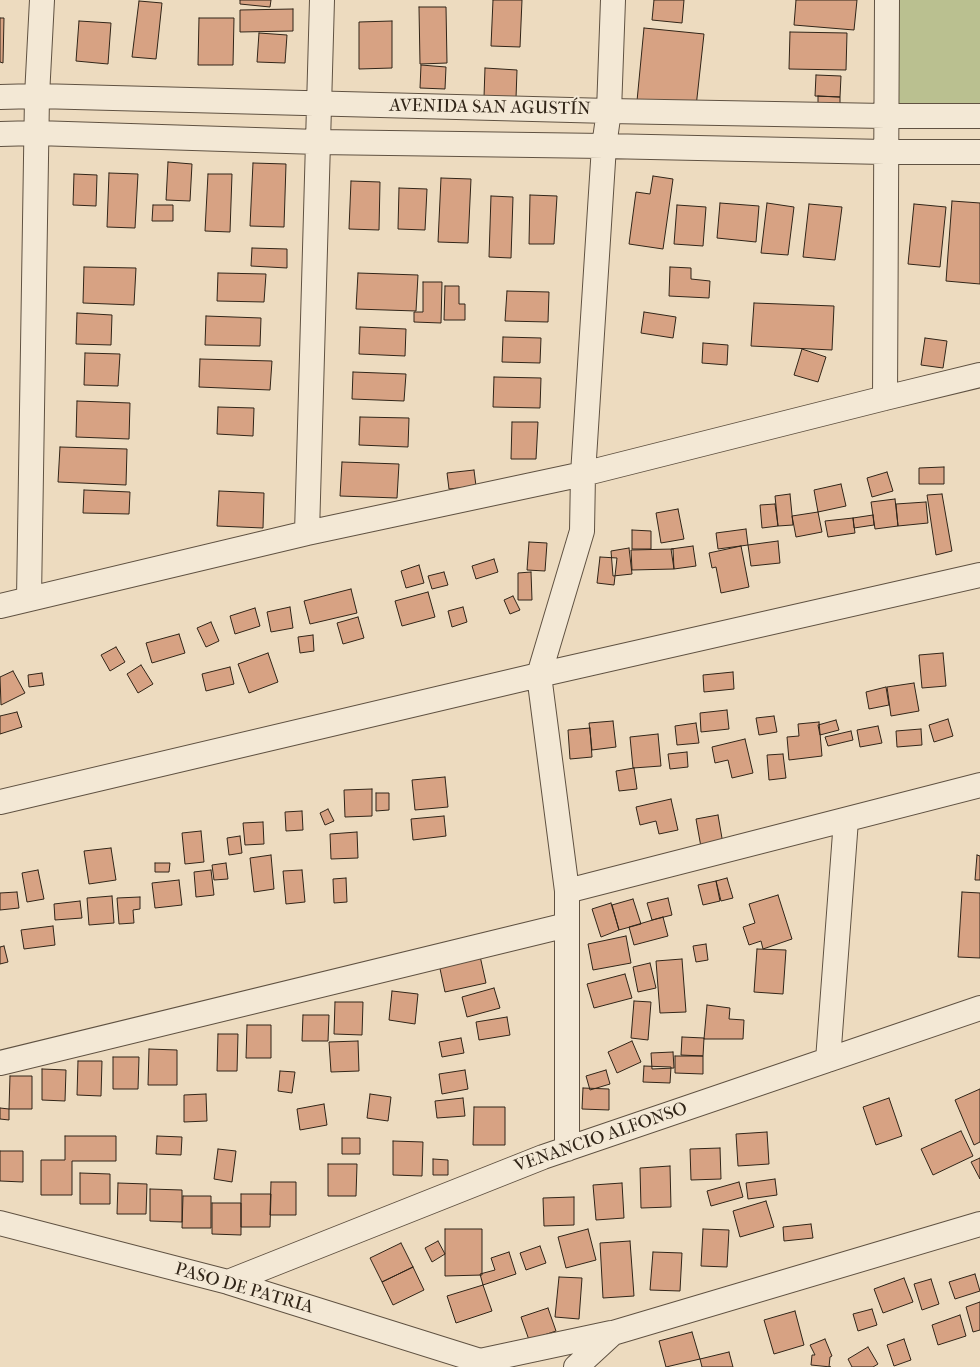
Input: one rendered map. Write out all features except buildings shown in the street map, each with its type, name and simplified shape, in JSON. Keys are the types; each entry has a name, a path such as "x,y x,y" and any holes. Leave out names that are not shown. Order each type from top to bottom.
{"street":[{"path":"28,598 36,133 42,0"},
{"path":"307,533 322,0"},
{"path":"567,1149 567,892 539,675 582,531 583,474 604,146 609,111 612,0"},
{"path":"885,398 887,0"},
{"name":"AVENIDA SAN AGUSTÍN","path":"0,97 37,96 609,111 980,116"},
{"name":"AVENIDA SAN AGUSTÍN","path":"0,134 36,133 318,142 980,152"},
{"path":"0,606 307,533 583,474 980,375"},
{"path":"0,802 539,675 980,575"},
{"path":"567,892 980,785"},
{"path":"828,1060 846,820"},
{"path":"0,1063 567,925"},
{"name":"VENANCIO ALFONSO","path":"228,1282 534,1160 980,1008"},
{"name":"PASO DE PATRIA","path":"0,1223 228,1282 482,1364"},
{"path":"482,1364 613,1333 980,1224"},
{"path":"576,1367 613,1333"}],"green space":[{"path":"897,0 980,0 980,111 897,115"}]}
